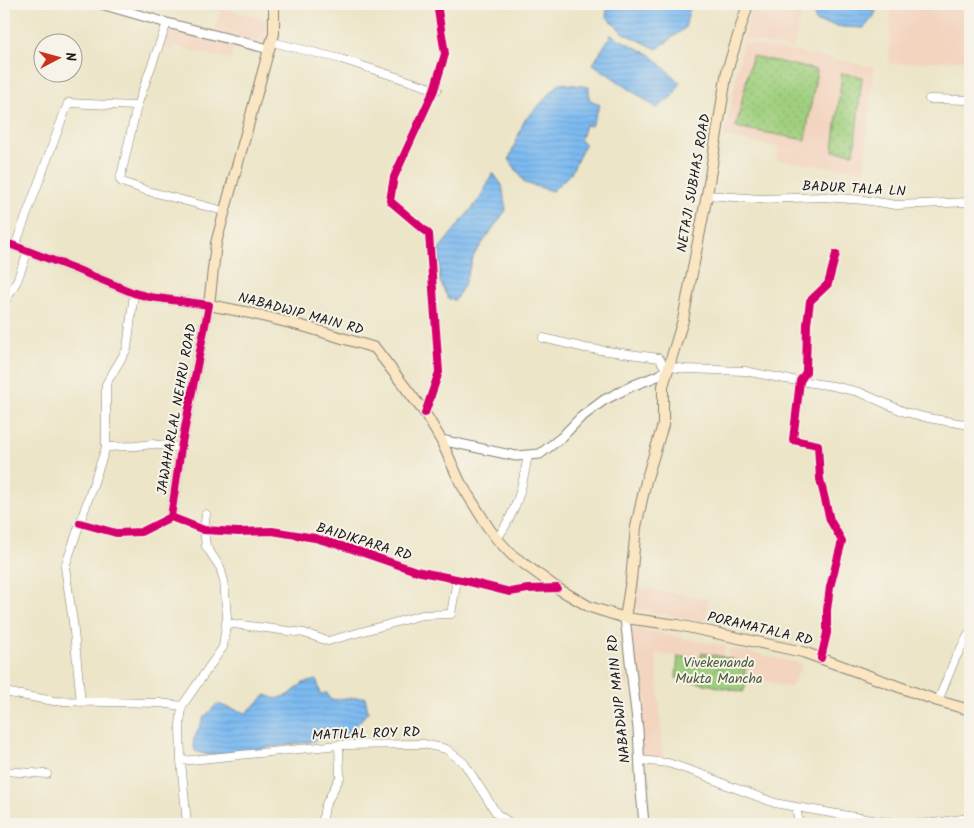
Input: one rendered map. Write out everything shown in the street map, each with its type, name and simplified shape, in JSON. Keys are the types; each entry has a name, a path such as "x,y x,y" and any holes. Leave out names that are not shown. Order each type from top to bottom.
{"main road":[{"name":"JAWAHARLAL NEHRU ROAD","path":"209,305 216,243 274,34 274,4"},
{"name":"NETAJI SUBHAS ROAD","path":"625,618 632,580 636,527 646,481 663,425 663,386 666,366 683,320 707,194 727,71 748,4"},
{"name":"NABADWIP MAIN RD","path":"209,305 306,327 375,348 425,413 441,440 460,482 497,539 512,555 557,588 590,607 625,618"},
{"name":"PORAMATALA RD","path":"625,618 678,624 803,652 938,701 970,710"}],"street":[{"path":"101,4 166,22 271,46 341,59 436,90"},
{"path":"425,413 439,372 429,234 390,201 394,177 436,90 445,54 438,4"},
{"path":"166,22 137,106 120,180 148,190 224,210"},
{"path":"929,99 970,100"},
{"path":"15,246 68,103 137,106"},
{"name":"BADUR TALA LN","path":"707,194 760,199 824,197 896,205 970,202"},
{"name":"NABADWIP MAIN RD","path":"4,242 134,293 209,305"},
{"path":"4,303 16,281 28,251"},
{"path":"821,658 827,633 830,587 842,541 830,520 820,479 818,445 793,440 801,379 806,372 807,324 810,301 828,284 836,254"},
{"path":"81,702 65,567 106,447 106,384 127,350 134,293"},
{"name":"JAWAHARLAL NEHRU ROAD","path":"171,517 181,448 209,305"},
{"path":"543,338 585,348 659,358 666,366 745,372 801,379 859,392 905,412 970,426"},
{"path":"441,440 516,456 540,454 562,437 580,418 604,400 660,375 666,366"},
{"path":"106,447 152,444 181,448"},
{"path":"497,539 513,514 518,501 528,455"},
{"path":"188,824 181,761 180,726 182,706 222,647 227,617 224,580 220,567 206,546 204,530 206,514"},
{"path":"80,524 116,533 141,532 171,517"},
{"name":"BAIDIKPARA RD","path":"171,517 204,530 272,531 314,538 352,548 416,571 510,592 557,588"},
{"path":"226,623 304,633 328,640 422,615 452,614 457,579"},
{"name":"NABADWIP MAIN RD","path":"625,618 637,722 644,824"},
{"path":"938,701 955,659 970,632"},
{"path":"4,692 54,701 182,706"},
{"name":"MATILAL ROY RD","path":"181,761 339,745 424,744 446,749 464,763 497,814 509,822 517,824"},
{"path":"322,824 325,806 340,777 339,745"},
{"path":"640,760 668,763 775,803 796,807 878,821 912,824 970,818"},
{"path":"4,771 47,774"},
{"path":"796,807 798,824"}],"shaded area":[{"path":"752,4 804,4 793,49 743,39"},
{"path":"891,4 970,4 970,59 889,64"},
{"path":"221,8 270,20 264,44 214,32"},
{"path":"167,25 234,42 231,60 174,46 173,50 160,47"},
{"path":"743,42 874,67 864,171 776,160 779,147 724,137"},
{"path":"635,587 708,599 705,622 632,608"},
{"path":"631,628 726,646 723,657 702,653 700,660 656,653 663,760 642,758"},
{"path":"730,648 802,664 791,688 744,675 738,664 739,661 727,657"},
{"path":"621,670 621,676 628,676 629,684 612,685 612,680 608,680 608,676 612,675 611,671"}],"green space":[{"path":"752,56 817,70 805,140 736,127"},
{"path":"842,73 862,77 854,153 833,151"},
{"name":"Vivekenanda Mukta Mancha","path":"702,653 740,661 739,664 746,665 744,675 750,676 743,692 676,678 678,656 700,660"}],"water":[{"path":"608,4 695,4 690,7 685,28 657,49 622,32 606,16"},
{"path":"811,4 878,4 874,16 864,28 843,27 816,22"},
{"path":"611,35 651,55 680,83 673,96 657,108 593,64"},
{"path":"560,83 589,87 589,99 600,105 591,126 585,125 580,141 585,144 571,173 552,191 525,183 509,159 524,121"},
{"path":"493,173 502,185 506,210 474,255 463,287 455,300 448,299 440,281 439,249 481,197"},
{"path":"317,680 320,694 327,693 330,700 365,697 368,712 349,733 309,742 237,752 207,755 195,751 193,741 204,717 217,704 246,713 266,695 276,699 289,695 303,683"}],"cycle path":[{"path":"425,413 439,372 429,234 390,201 394,177 434,90 445,54 438,4"},
{"path":"4,242 134,293 209,305 181,448 171,517"},
{"path":"821,658 827,633 830,587 842,541 830,520 820,479 818,445 793,440 800,381 806,372 807,324 810,301 828,284 836,254"},
{"path":"80,523 116,533 141,532 171,517 204,530 272,531 315,538 416,571 510,592 557,588"}]}
